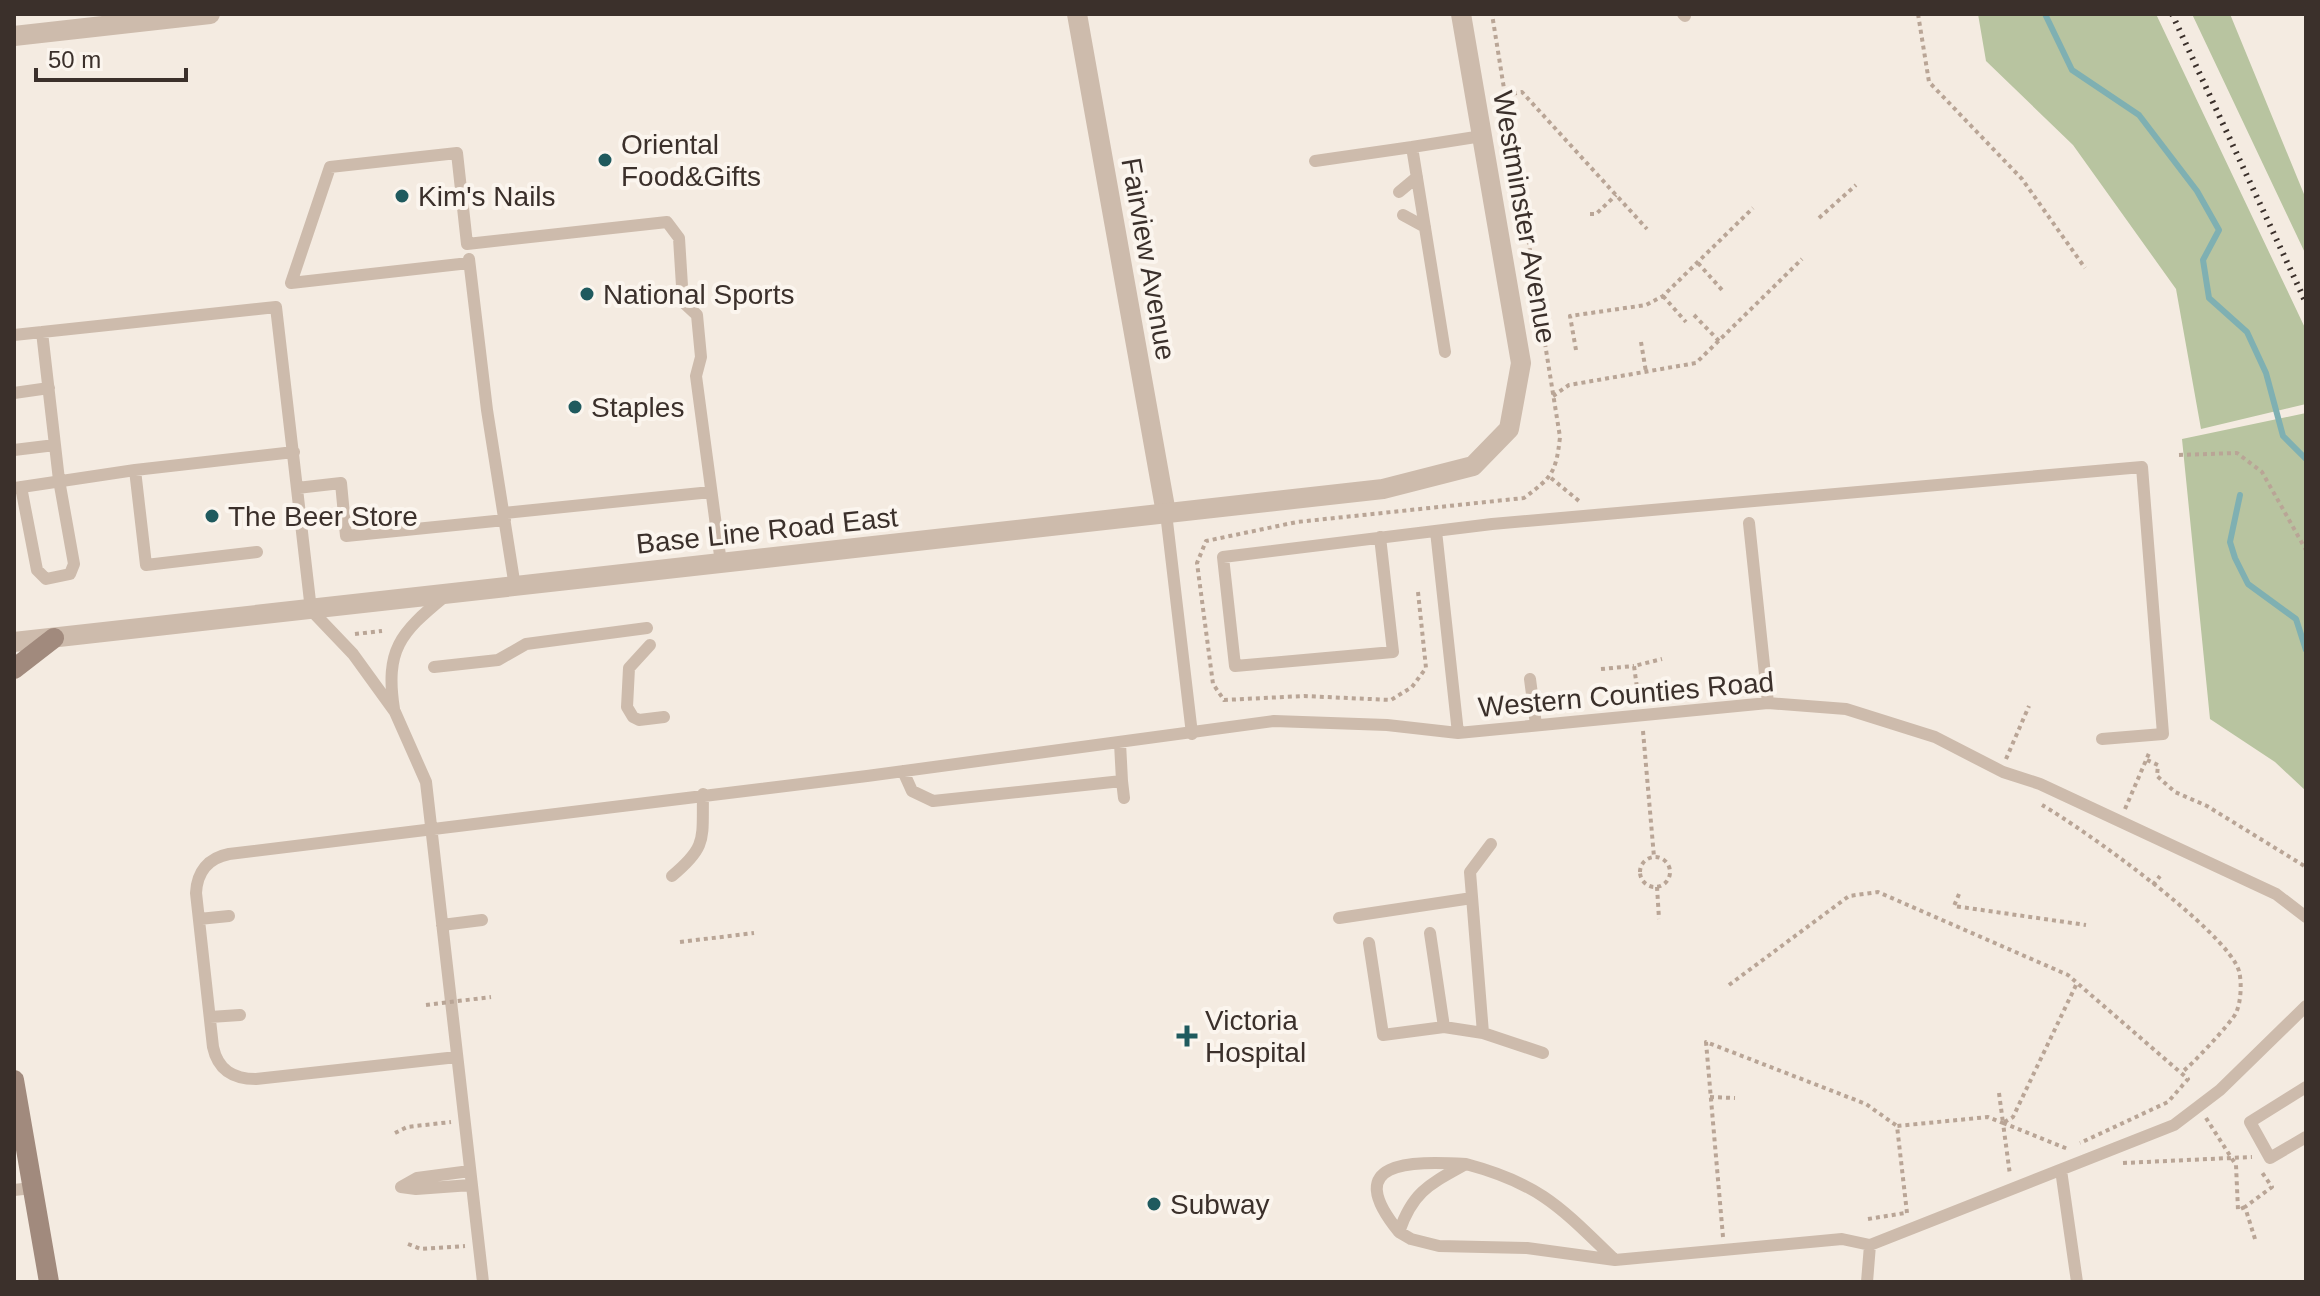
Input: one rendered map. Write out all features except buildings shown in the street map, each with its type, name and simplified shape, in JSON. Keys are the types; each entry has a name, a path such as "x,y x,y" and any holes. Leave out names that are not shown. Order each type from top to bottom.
{"main road":[{"path":"14,669 54,638"},
{"path":"14,1080 23,1189 49,1281"}],"street":[{"path":"14,36 210,14"},
{"name":"Fairview Avenue","path":"1077,14 1166,513"},
{"name":"Westminster Avenue","path":"1461,14 1521,363 1509,429"},
{"name":"Base Line Road East","path":"14,642 1383,489 1473,466 1509,429"}],"lane":[{"path":"1315,161 1482,136"},
{"path":"1412,147 1445,352"},
{"path":"483,1282 426,782 395,712 353,654 311,610 276,307 291,283 330,167 457,153 469,263 515,587"},
{"path":"1399,192 1417,177"},
{"path":"1403,215 1425,227"},
{"path":"467,244 667,222 679,238 683,302 697,315 701,357 696,376 721,563"},
{"path":"291,283 469,263"},
{"path":"14,335 276,307"},
{"path":"42,332 59,480 74,564 70,574 60,579 46,579 37,570 17,488 59,480 135,470 294,452"},
{"path":"14,393 49,388"},
{"path":"14,450 55,445"},
{"path":"1380,537 1393,652 1235,666 1223,557 1380,537 1582,516 2142,467 2163,734 2102,739"},
{"path":"135,470 146,565 257,552"},
{"path":"297,488 341,483 346,536 711,492"},
{"path":"1166,513 1192,734"},
{"path":"1749,523 1768,703"},
{"path":"1436,531 1458,733"},
{"path":"395,712 391,671 401,636 447,594"},
{"path":"434,667 498,660 526,644 647,628"},
{"path":"650,645 629,668 627,707 639,720 664,717"},
{"path":"1530,679 1536,725"},
{"name":"Western Counties Road","path":"457,1057 244,1079 228,1072 218,1061 199,919 196,883 207,864 220,856 1192,734 1274,721 1387,725 1458,733 1768,703 1846,709 1935,737 2001,771 2040,784 2276,894 2306,917"},
{"path":"1120,743 1124,798"},
{"path":"903,771 912,791 933,801 1122,781"},
{"path":"672,876 697,855 702,840 703,794"},
{"path":"1483,1033 1470,872 1491,844"},
{"path":"1339,918 1472,898"},
{"path":"199,919 229,916"},
{"path":"442,925 482,920"},
{"path":"1430,933 1444,1027"},
{"path":"1369,943 1383,1035 1444,1027 1483,1033 1543,1053"},
{"path":"1615,1260 1543,1194 1511,1176 1466,1164 1407,1162 1388,1168 1378,1180 1376,1195 1380,1209 1399,1232 1411,1239 1439,1246 1527,1248 1615,1260 1842,1239 1870,1245 2174,1125 2198,1107 2306,1006"},
{"path":"210,1017 240,1015"},
{"path":"2306,1087 2250,1122 2270,1158 2306,1137"},
{"path":"1399,1232 1406,1210 1423,1188 1466,1164"},
{"path":"2061,1170 2077,1282"},
{"path":"470,1171 417,1178 401,1187 416,1189 471,1185"},
{"path":"1867,1282 1870,1245"}],"path":[{"path":"1418,592 1426,668 1412,687 1391,700 1304,696 1224,700 1213,684 1197,563 1206,541 1297,522 1524,498 1551,478 1557,464 1560,437 1492,14"},
{"path":"1918,14 1929,82 2022,179 2085,268"},
{"path":"1505,95 1522,92 1647,229"},
{"path":"1819,218 1856,185"},
{"path":"1590,214 1596,214 1616,195"},
{"path":"1576,350 1570,316 1646,305 1663,296 1753,208"},
{"path":"1553,396 1569,385 1696,363 1802,259"},
{"path":"1698,263 1722,290"},
{"path":"1663,296 1686,322"},
{"path":"1694,315 1719,341"},
{"path":"1641,342 1646,372"},
{"path":"2179,455 2237,453 2262,472 2306,550"},
{"path":"1551,478 1579,499 1582,516"},
{"path":"355,634 382,631"},
{"path":"1601,669 1662,659"},
{"path":"1634,666 1654,857"},
{"path":"2001,771 2029,706"},
{"path":"2121,821 2157,734"},
{"path":"2147,760 2158,765 2157,776 2175,792 2207,806 2306,867"},
{"path":"2031,798 2083,829 2153,885 2226,950 2239,970 2241,991 2236,1014 2193,1065 2181,1072"},
{"path":"1654,857 1666,862 1671,874 1663,885 1657,887 1645,883 1640,870 1654,857"},
{"path":"2153,885 2160,876"},
{"path":"1657,887 1659,919"},
{"path":"1729,985 1849,896 1863,891 1878,892 2068,975 2188,1079 2168,1102 2053,1155"},
{"path":"1959,894 1954,906 2086,925"},
{"path":"680,942 754,933"},
{"path":"2003,1123 2013,1117 2077,983"},
{"path":"426,1005 491,997"},
{"path":"1725,1250 1717,1204 1706,1042 1866,1104 1897,1126 1988,1117 2068,1149"},
{"path":"1999,1093 2010,1176 2024,1169"},
{"path":"1710,1097 1735,1098"},
{"path":"2122,1164 2232,1158 2251,1155 2272,1187 2238,1210 2232,1158 2198,1107"},
{"path":"395,1133 407,1127 464,1120"},
{"path":"1897,1126 1910,1231"},
{"path":"2245,1207 2255,1239"},
{"path":"1868,1219 1907,1213"},
{"path":"408,1244 421,1249 478,1246"}],"green space":[{"path":"1978,14 2156,14 2306,330 2306,404 2201,429 2176,289 2073,145 1986,61"},
{"path":"2192,14 2230,14 2306,199 2306,255"},
{"path":"2306,413 2306,791 2275,762 2210,719 2182,439"}],"waterway":[{"path":"2045,14 2072,70 2139,115 2197,191 2219,230 2203,260 2209,298 2247,332 2266,373 2283,436 2306,459"},
{"path":"2240,495 2230,542 2235,558 2248,584 2296,619 2306,650"}],"railway":[{"path":"2172,14 2306,303"}],"place":[{"name":"Oriental Food&Gifts","path":"605,160"},
{"name":"Kim's Nails","path":"402,196"},
{"name":"National Sports","path":"587,294"},
{"name":"Staples","path":"575,407"},
{"name":"The Beer Store","path":"212,516"},
{"name":"Victoria Hospital","path":"1187,1036"},
{"name":"Subway","path":"1154,1204"}]}
